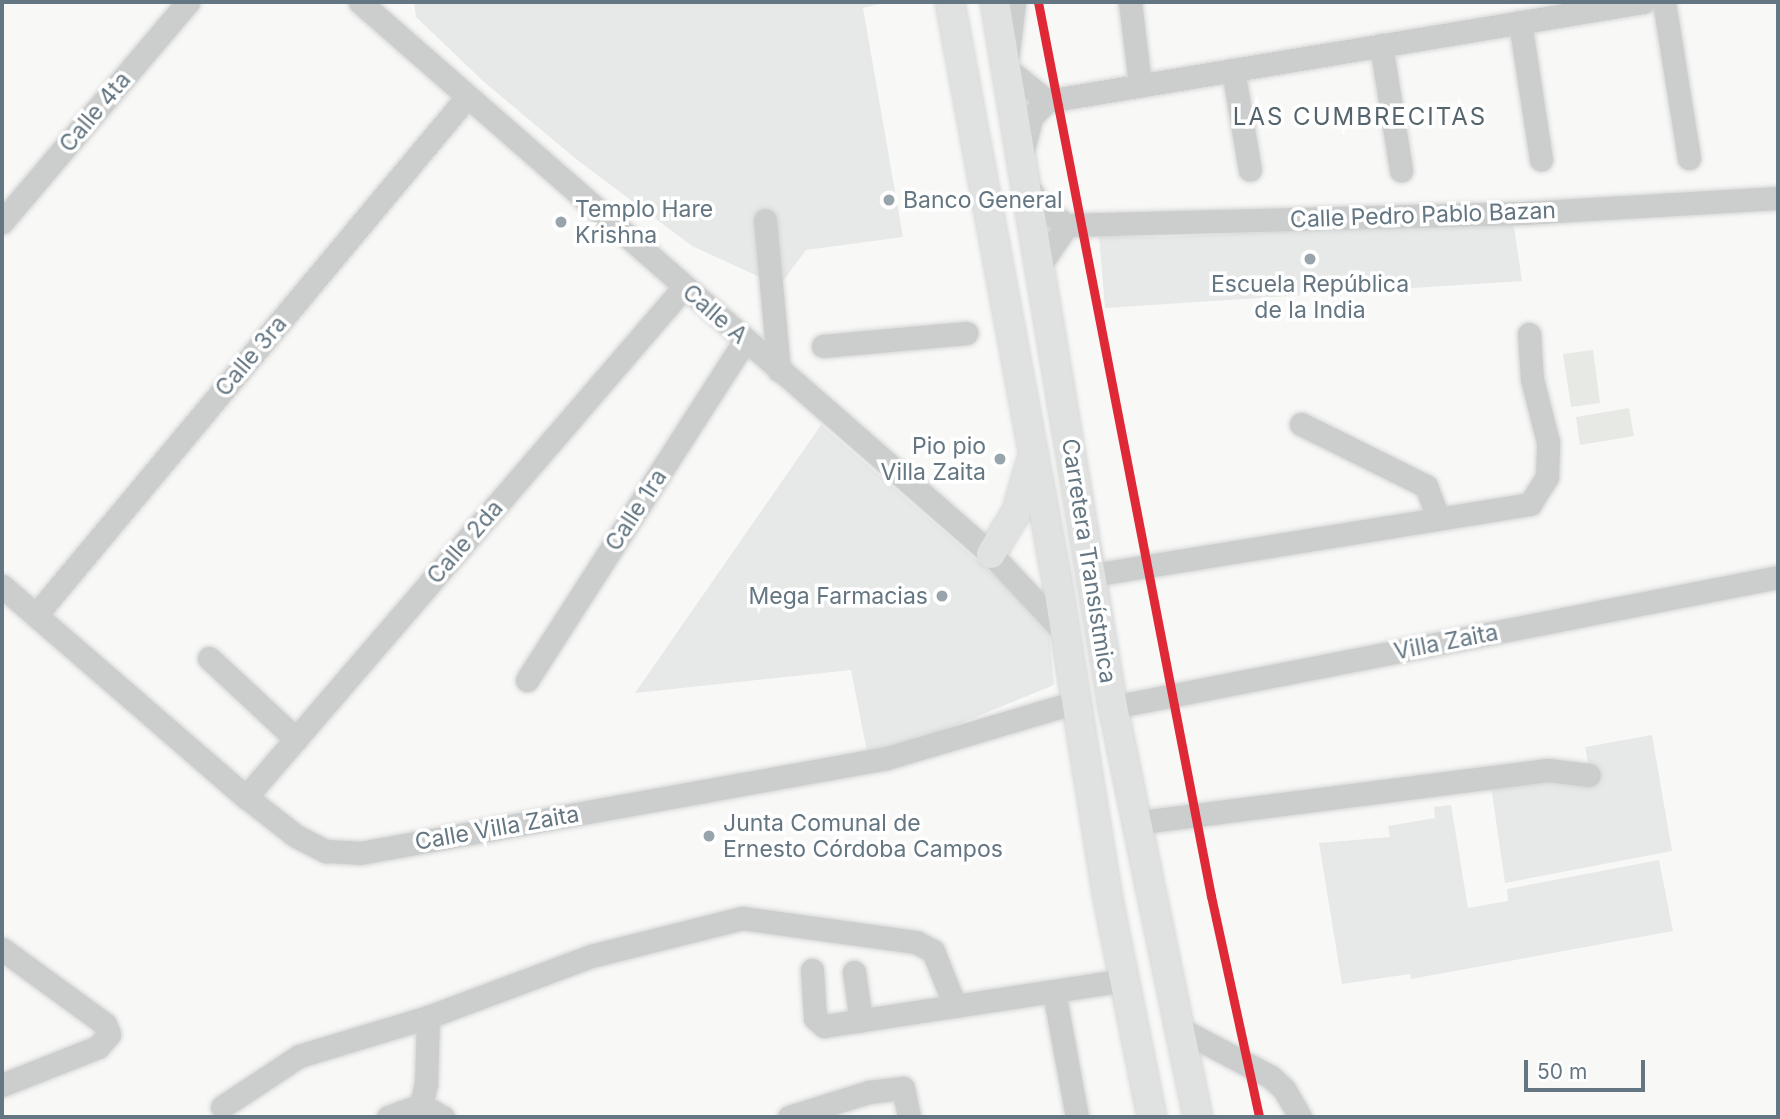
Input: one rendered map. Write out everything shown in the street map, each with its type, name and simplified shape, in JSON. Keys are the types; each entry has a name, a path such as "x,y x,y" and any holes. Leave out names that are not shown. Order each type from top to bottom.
{"main road":[{"name":"Carretera Transístmica","path":"950,2 1125,980 1152,1117"},
{"name":"Carretera Transístmica","path":"995,2 1134,823 1198,1117"},
{"path":"991,554 1017,511 1032,459"}],"street":[{"name":"Calle 4ta","path":"2,222 188,2"},
{"name":"Calle A","path":"360,2 991,554 1064,632"},
{"path":"1014,2 1006,68 1047,101"},
{"path":"1130,2 1140,85"},
{"path":"1022,155 1031,117 1047,101 1643,2"},
{"path":"1664,2 1689,158"},
{"path":"1520,22 1541,159"},
{"path":"1381,45 1401,170"},
{"path":"1233,70 1250,170"},
{"name":"Calle 3ra","path":"36,615 467,97"},
{"path":"1027,185 1047,213 1067,225 1039,266"},
{"name":"Calle Pedro Pablo Bazan","path":"1067,225 1511,213 1778,198"},
{"path":"765,220 779,370"},
{"name":"Calle 2da","path":"246,797 684,287"},
{"path":"823,346 966,333"},
{"path":"1092,575 1530,504 1548,477 1548,442 1532,379 1529,334"},
{"name":"Calle 1ra","path":"527,680 745,340"},
{"path":"1301,424 1426,486 1438,517"},
{"name":"Villa Zaita","path":"1113,707 1778,577"},
{"name":"Calle Villa Zaita","path":"2,586 246,797 296,836 326,851 360,853 887,758 1076,702"},
{"path":"209,658 296,739"},
{"path":"1134,823 1548,770 1589,775"},
{"path":"222,1107 299,1056 428,1017 591,956 742,919 916,942 933,951 955,1006"},
{"path":"2,949 105,1024 109,1034 99,1047 2,1084"},
{"path":"812,970 816,1022 824,1026 1125,980"},
{"path":"854,972 861,1021"},
{"path":"1055,992 1077,1117"},
{"path":"421,1105 426,1084 428,1017"},
{"path":"1180,1029 1271,1077 1284,1089 1300,1117"},
{"path":"789,1117 869,1092 903,1088 909,1117"},
{"path":"388,1117 421,1105 443,1117"}],"shaded area":[{"path":"414,2 888,2 863,8 903,237 806,250 779,286 692,246 576,159 483,81 416,17"},
{"name":"Escuela República de la India","path":"1513,220 1522,281 1105,308 1099,236 1164,237"},
{"path":"1593,350 1600,403 1571,407 1563,354"},
{"path":"1629,408 1634,436 1580,445 1576,417"},
{"path":"821,425 1048,622 1054,685 922,739 867,752 851,670 635,693"},
{"path":"1652,735 1672,851 1505,883 1491,786 1552,776 1592,784 1585,747"},
{"path":"1451,805 1468,908 1508,901 1507,889 1659,860 1673,931 1411,979 1410,974 1342,984 1319,843 1390,837 1388,826 1435,818 1434,807"}],"transit line":[{"path":"1038,2 1211,896 1259,1117"}],"place":[{"name":"Banco General","path":"889,200"},
{"name":"Templo Hare Krishna","path":"561,222"},
{"name":"Escuela República de la India","path":"1310,259"},
{"name":"Pio pio Villa Zaita","path":"1000,459"},
{"name":"Mega Farmacias","path":"942,596"},
{"name":"Junta Comunal de Ernesto Córdoba Campos","path":"709,836"}],"district":[{"name":"LAS CUMBRECITAS","path":"1360,117"}]}
